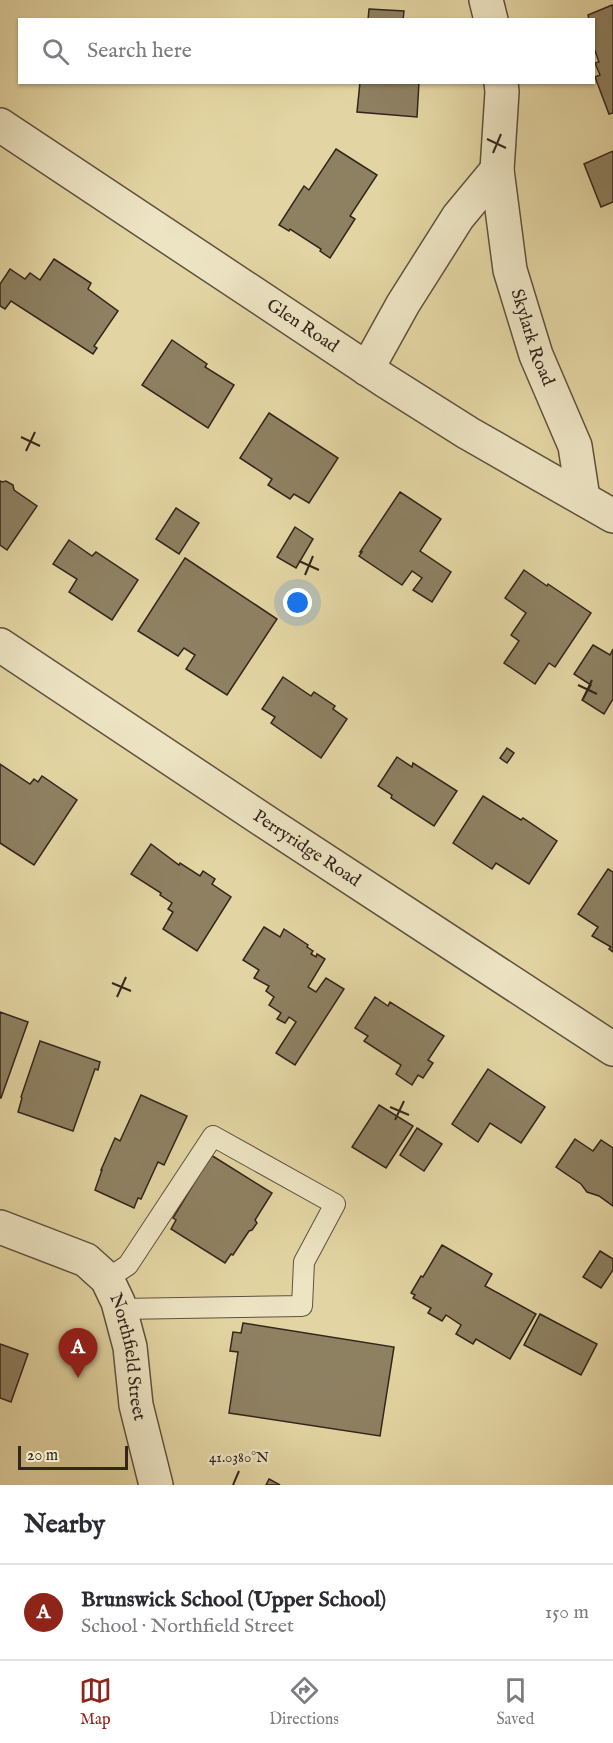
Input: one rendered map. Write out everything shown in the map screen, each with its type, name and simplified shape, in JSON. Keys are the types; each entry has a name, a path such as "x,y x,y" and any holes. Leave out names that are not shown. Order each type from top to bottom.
{"street":[{"path":"486,0 490,18"},
{"name":"Skylark Road","path":"501,84 497,170 510,270 536,355 576,446 583,498"},
{"name":"Glen Road","path":"0,125 367,369 468,433 613,516"},
{"path":"367,369 403,304 458,217 497,170"},
{"name":"Perryridge Road","path":"0,645 613,1049"},
{"name":"Northfield Street","path":"0,1227 86,1260 113,1294 130,1347 136,1405 156,1485"}],"lane":[{"path":"213,1136 335,1204 304,1262 302,1306 113,1294 128,1265 213,1136"}],"building":[{"path":"612,5 613,113 609,114 595,77 600,75 595,63 599,62 595,51 595,18 589,18 588,15"},
{"path":"369,9 404,11 403,18 368,18"},
{"path":"360,84 419,84 417,117 357,112"},
{"path":"336,149 377,175 350,216 355,219 330,258 320,251 321,249 290,229 289,231 279,225 304,186 309,190"},
{"path":"613,151 613,202 601,207 584,164"},
{"path":"54,259 91,283 88,289 118,311 94,346 97,348 93,354 11,301 5,309 0,306 0,284 10,269 25,279 30,273 40,280"},
{"path":"172,340 207,364 205,367 234,385 208,428 142,385"},
{"path":"269,413 338,458 309,503 294,494 290,499 268,485 272,479 240,458"},
{"path":"0,481 13,485 14,490 37,506 7,550 0,545"},
{"path":"400,492 441,519 420,551 451,572 432,602 413,590 422,578 412,571 402,585 359,556"},
{"path":"176,508 199,523 179,554 156,539"},
{"path":"295,527 313,539 296,568 277,557"},
{"path":"69,540 92,556 96,552 138,580 112,620 69,592 77,579 53,564"},
{"path":"185,558 277,619 227,695 186,669 195,655 184,648 178,656 138,631"},
{"path":"524,570 591,613 555,667 549,663 535,684 504,663 519,641 511,635 526,613 505,598"},
{"path":"593,645 610,655 613,649 613,699 604,714 582,700 591,685 574,674"},
{"path":"283,677 311,696 314,692 335,706 333,709 347,719 321,758 271,723 275,717 262,709"},
{"path":"507,748 514,753 507,763 500,758"},
{"path":"397,757 412,767 413,763 457,791 434,826 391,798 392,795 378,786"},
{"path":"0,764 30,784 34,779 38,782 42,776 77,800 34,865 0,843"},
{"path":"483,796 521,820 523,818 557,841 529,884 496,863 492,869 453,843"},
{"path":"151,844 179,865 180,863 200,876 203,871 215,879 212,884 231,897 197,951 163,929 173,912 168,909 172,903 160,895 161,893 131,874"},
{"path":"608,869 613,872 613,952 609,949 611,947 592,936 598,927 578,914"},
{"path":"264,927 280,937 284,929 308,945 307,947 313,951 311,954 316,957 317,954 325,959 308,987 316,992 326,978 344,989 295,1065 276,1053 296,1022 289,1017 285,1023 277,1019 281,1013 269,1005 274,997 266,991 269,986 254,978 259,970 243,960"},
{"path":"375,997 388,1006 390,1002 444,1036 428,1060 433,1063 423,1078 418,1075 412,1085 396,1074 401,1065 364,1041 368,1036 355,1028"},
{"path":"0,1012 28,1022 1,1098 0,1098"},
{"path":"40,1041 100,1062 98,1070 95,1069 73,1131 18,1112"},
{"path":"488,1069 545,1107 521,1143 490,1123 478,1142 452,1124"},
{"path":"141,1095 187,1116 164,1165 158,1162 141,1199 138,1198 134,1208 95,1190 115,1138 120,1141"},
{"path":"379,1105 413,1126 386,1168 352,1147"},
{"path":"417,1128 442,1144 424,1171 400,1155"},
{"path":"575,1139 593,1151 601,1140 613,1148 613,1206 599,1196 587,1192 581,1184 556,1167"},
{"path":"211,1155 272,1193 255,1220 257,1223 225,1263 171,1229 176,1220 173,1218"},
{"path":"442,1245 492,1274 485,1286 536,1314 510,1359 476,1339 473,1344 456,1334 461,1325 446,1315 442,1321 428,1313 431,1308 413,1298 415,1295 411,1293"},
{"path":"600,1251 613,1259 613,1270 601,1288 583,1277"},
{"path":"540,1314 597,1344 581,1375 524,1345"},
{"path":"243,1323 394,1347 380,1436 229,1413 238,1352 230,1351 233,1332 241,1333"},
{"path":"0,1344 28,1354 11,1402 0,1398"},
{"path":"269,1479 280,1485 266,1485"}],"place":[{"name":"Brunswick School (Upper School)","path":"78,1378"}]}
